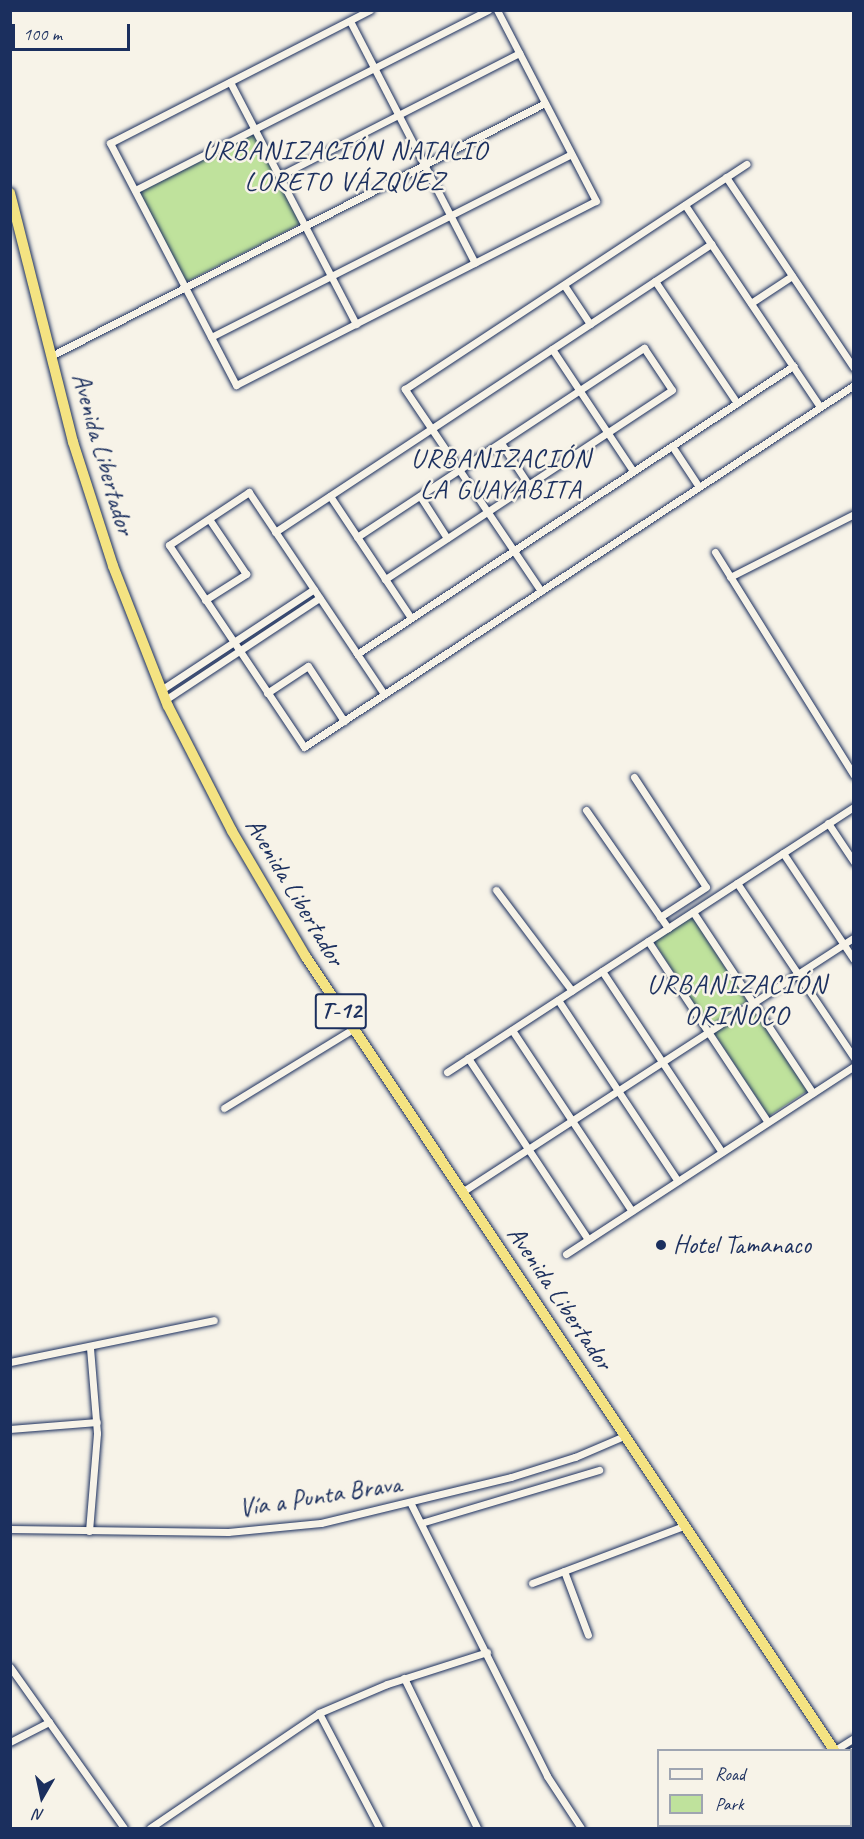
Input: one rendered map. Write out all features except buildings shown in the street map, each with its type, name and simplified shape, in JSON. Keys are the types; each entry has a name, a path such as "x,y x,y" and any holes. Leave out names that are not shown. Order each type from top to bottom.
{"highway":[{"name":"Avenida Libertador","path":"10,193 51,356 97,518 163,695 274,906 353,1029 833,1749"}],"street":[{"path":"370,10 111,143 236,385 596,201 497,10"},
{"path":"135,190 488,10"},
{"path":"350,21 475,263"},
{"path":"279,176 519,53"},
{"path":"230,81 356,324"},
{"path":"51,356 545,103"},
{"path":"211,338 571,154"},
{"path":"541,591 405,389 746,164"},
{"path":"726,177 854,368"},
{"path":"685,205 820,407"},
{"path":"275,532 711,244"},
{"path":"751,303 792,276"},
{"path":"655,281 737,403"},
{"path":"564,285 590,324"},
{"path":"357,537 644,348 656,365 672,390 385,579"},
{"path":"552,349 633,471"},
{"path":"357,654 793,366"},
{"path":"384,694 249,492 169,545 304,747 854,385"},
{"path":"501,443 528,484"},
{"path":"672,446 699,487"},
{"path":"330,496 411,618"},
{"path":"420,496 447,538"},
{"path":"730,577 854,514"},
{"path":"206,600 246,574 209,519"},
{"path":"715,552 854,775"},
{"path":"163,695 234,642 314,589"},
{"path":"163,695 239,651 320,598"},
{"path":"267,693 308,666 344,721"},
{"path":"634,777 706,887 660,917"},
{"path":"447,1072 854,807"},
{"path":"586,810 668,928"},
{"path":"828,824 854,862"},
{"path":"783,853 854,960"},
{"path":"737,883 854,1058"},
{"path":"496,890 572,991"},
{"path":"693,912 813,1093"},
{"path":"462,1192 854,937"},
{"path":"648,941 768,1122"},
{"path":"602,971 722,1152"},
{"path":"558,1000 678,1181"},
{"path":"224,1108 353,1029"},
{"path":"512,1030 632,1211"},
{"path":"468,1058 588,1239"},
{"path":"566,1254 854,1066"},
{"path":"10,1362 214,1320"},
{"path":"89,1531 97,1422 90,1347"},
{"path":"10,1429 97,1422"},
{"name":"Vía a Punta Brava","path":"10,1529 89,1531 264,1529 321,1523 411,1504 575,1457 624,1436"},
{"path":"421,1523 599,1470"},
{"path":"411,1504 552,1786 581,1828"},
{"path":"532,1583 684,1526"},
{"path":"564,1571 588,1635"},
{"path":"150,1828 319,1713 404,1678 487,1652"},
{"path":"10,1667 124,1828"},
{"path":"404,1678 477,1828"},
{"path":"319,1713 379,1828"},
{"path":"10,1742 49,1722"},
{"path":"836,1749 854,1738"}],"green space":[{"path":"254,134 300,224 186,282 140,192"},
{"path":"692,917 747,1001 709,1026 654,942"},
{"path":"752,1008 807,1091 769,1116 714,1033"}],"place":[{"name":"Hotel Tamanaco","path":"661,1245"}],"district":[{"name":"URBANIZACIÓN NATALIO LORETO VÁZQUEZ","path":"345,166"},
{"name":"URBANIZACIÓN LA GUAYABITA","path":"501,474"},
{"name":"URBANIZACIÓN ORINOCO","path":"737,1000"}]}
